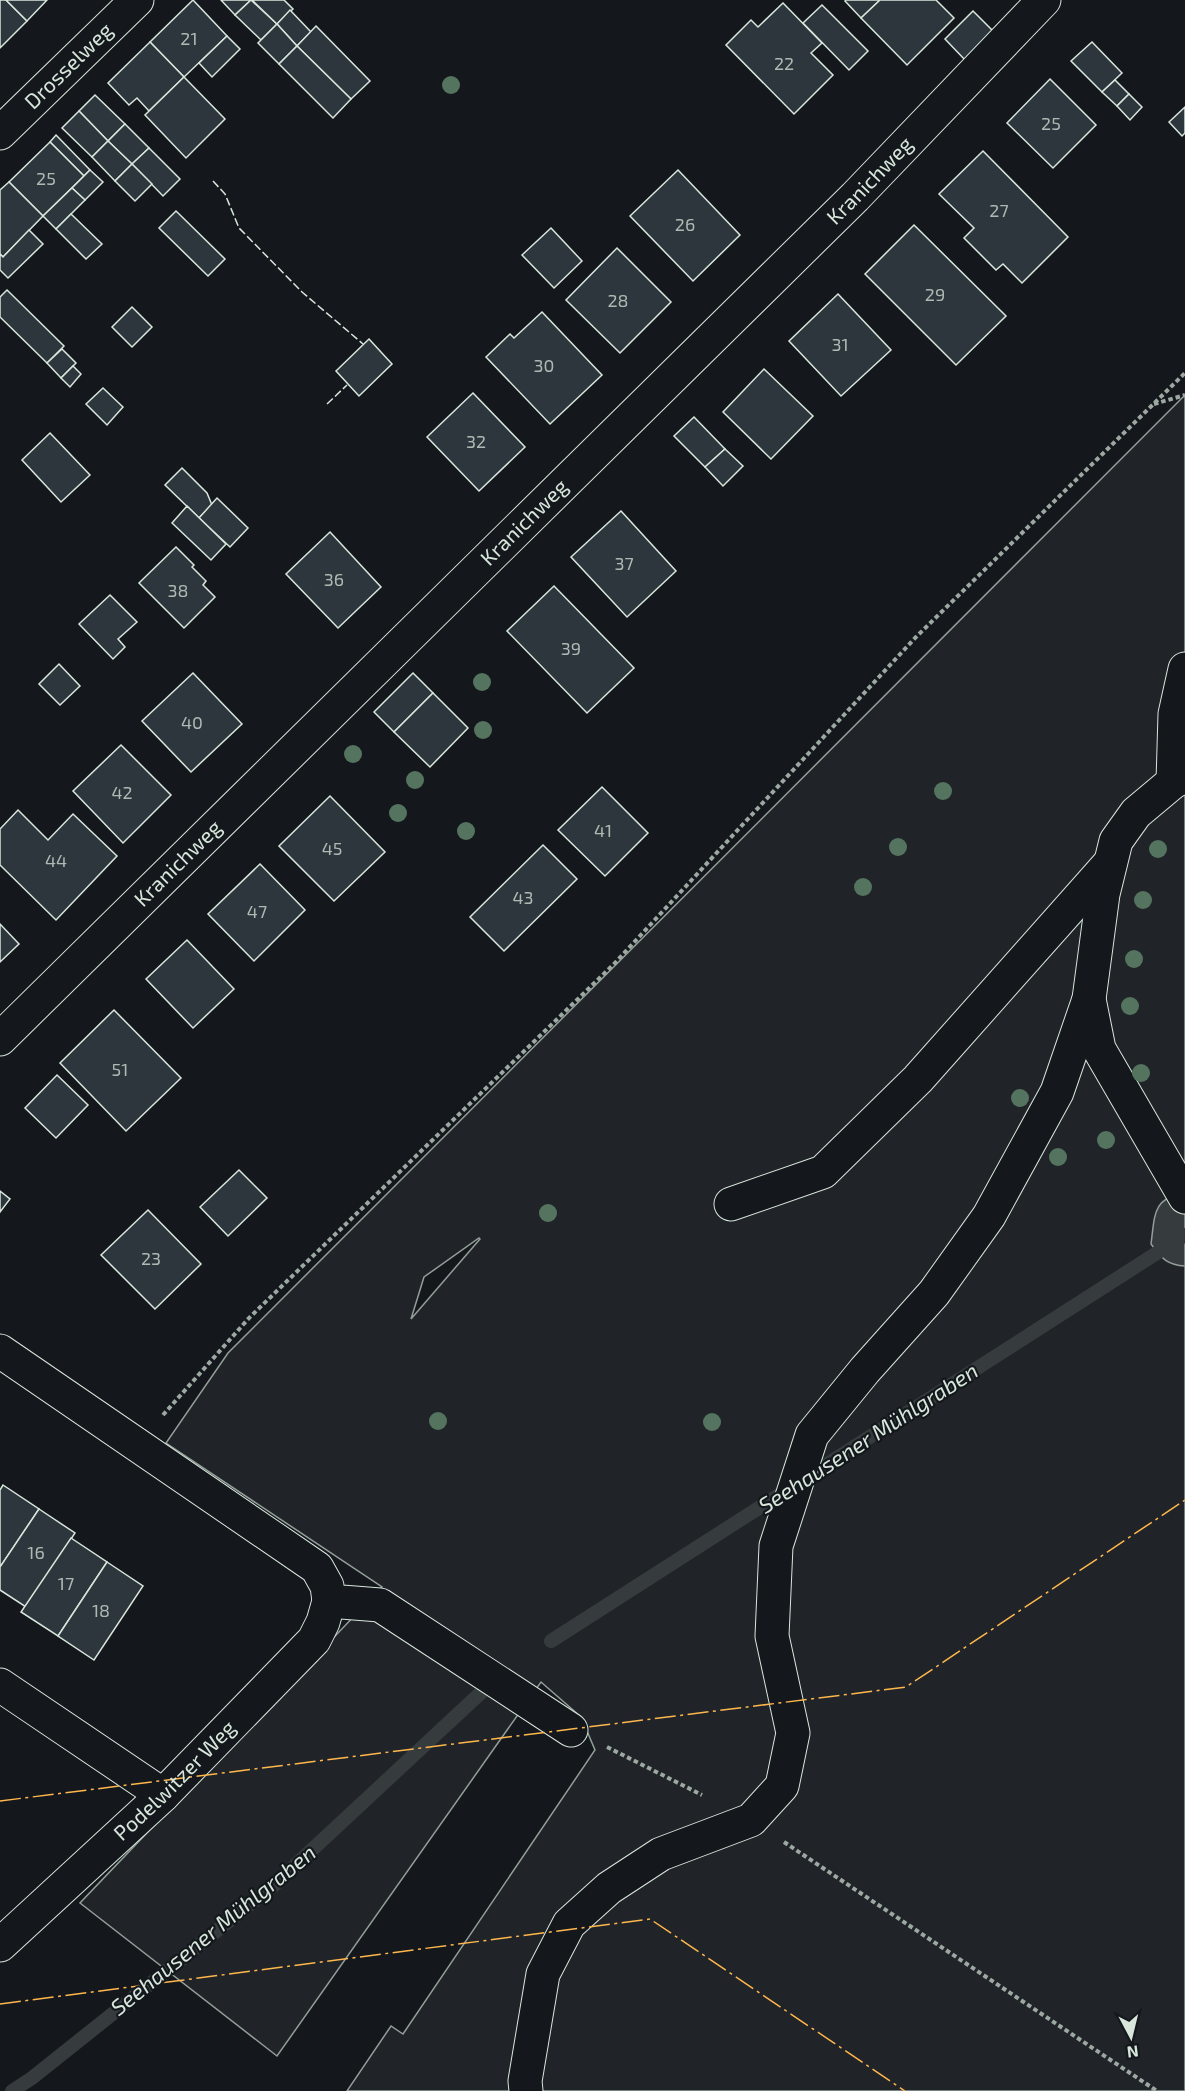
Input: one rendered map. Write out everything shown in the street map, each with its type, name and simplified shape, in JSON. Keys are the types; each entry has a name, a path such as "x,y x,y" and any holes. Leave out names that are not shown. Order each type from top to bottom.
{"street":[{"name":"Drosselweg","path":"0,133 137,0"},
{"name":"Kranichweg","path":"0,1039 855,197 1044,0"},
{"path":"526,2091 525,2081 543,1974 569,1924 609,1888 661,1854 751,1820 782,1786 793,1733 772,1636 776,1546 812,1435 865,1370 934,1293 989,1216 1057,1092 1089,999 1103,894 1116,841 1136,813 1179,779 1175,714 1185,669"},
{"path":"731,1204 823,1172 918,1079 1110,863"},
{"path":"1089,999 1099,1049 1185,1197"},
{"path":"0,1351 317,1568 327,1586 329,1600 380,1605 571,1730"},
{"name":"Podelwitzer Weg","path":"0,1945 163,1795 314,1640 323,1622 329,1600"},
{"path":"0,1685 163,1795"}],"path":[{"path":"136,1444 249,1318 615,963 915,638 1185,373"},
{"path":"1153,404 1185,395"},
{"path":"571,1730 751,1820 1157,2091"}],"shaded area":[{"path":"1185,395 1185,2091 347,2091 391,2026 403,2034 595,1750 581,1717 541,1682 277,2056 80,1903 382,1587 166,1443 228,1353","holes":["480,1239 411,1319 424,1277"]},
{"path":"1185,1193 1185,1266 1165,1260 1151,1244 1155,1216 1161,1204 1174,1195"}],"building":[{"path":"0,0 6,0 27,21 0,48"},
{"path":"6,0 47,0 27,21"},
{"path":"193,0 227,36 184,77 150,42"},
{"path":"221,0 251,0 235,15"},
{"path":"251,0 277,24 261,40 235,15"},
{"path":"252,0 284,0 293,9 277,24"},
{"path":"846,0 880,0 861,18"},
{"path":"880,0 936,0 954,18 907,65 861,18"},
{"path":"783,3 822,43 811,53 833,75 794,114 726,45 751,20 758,27"},
{"path":"822,5 868,51 849,70 803,23"},
{"path":"290,10 311,32 297,46 277,24"},
{"path":"973,11 995,33 966,61 945,39"},
{"path":"277,24 297,46 279,64 258,43"},
{"path":"316,26 370,81 351,99 297,46"},
{"path":"227,36 240,49 212,77 199,63"},
{"path":"150,42 184,77 149,111 137,98 129,105 108,83"},
{"path":"1092,42 1122,73 1102,92 1071,61"},
{"path":"297,46 351,99 333,118 279,64"},
{"path":"184,77 225,119 186,158 145,115"},
{"path":"1050,79 1096,125 1053,168 1007,123"},
{"path":"1115,80 1129,94 1117,106 1102,92"},
{"path":"1129,94 1142,107 1130,120 1117,106"},
{"path":"95,95 125,124 108,141 79,111"},
{"path":"1185,107 1185,133 1182,136 1169,122"},
{"path":"79,111 108,141 92,157 62,128"},
{"path":"125,124 149,148 132,164 108,141"},
{"path":"56,135 90,170 84,176 50,142"},
{"path":"108,141 132,164 115,181 92,157"},
{"path":"50,142 84,176 43,216 9,182"},
{"path":"149,148 180,179 163,196 132,164"},
{"path":"983,151 1068,237 1022,283 1003,264 996,270 964,238 974,228 939,194"},
{"path":"132,164 152,184 135,201 115,181"},
{"path":"90,170 103,182 85,200 72,188"},
{"path":"678,170 740,235 693,281 630,216"},
{"path":"9,182 43,216 3,257 0,254 0,190"},
{"path":"72,188 85,200 56,229 43,216"},
{"path":"176,211 225,259 208,276 159,228"},
{"path":"71,214 102,244 86,259 56,229"},
{"path":"914,225 1006,316 956,365 865,274"},
{"path":"551,228 582,261 554,288 522,255"},
{"path":"29,230 43,244 8,278 0,270 0,254 3,257"},
{"path":"617,248 671,302 620,353 566,300"},
{"path":"7,290 64,346 47,363 0,317 0,297"},
{"path":"838,294 891,350 841,396 789,341"},
{"path":"132,307 152,327 132,347 112,327"},
{"path":"542,312 602,375 550,424 486,357 510,334 514,338"},
{"path":"369,339 392,364 359,396 336,371"},
{"path":"62,349 76,363 61,378 47,363"},
{"path":"73,366 81,374 70,387 61,378"},
{"path":"764,369 813,416 771,459 723,412"},
{"path":"103,388 123,407 107,425 86,404"},
{"path":"473,393 525,447 479,491 427,437"},
{"path":"694,417 725,449 705,467 674,436"},
{"path":"50,433 90,475 61,502 22,460"},
{"path":"725,449 743,466 723,486 705,467"},
{"path":"182,468 207,493 212,505 199,518 165,485"},
{"path":"217,498 248,528 230,547 199,518"},
{"path":"187,506 226,544 211,560 172,523"},
{"path":"621,511 676,571 627,617 571,557"},
{"path":"330,532 381,587 338,628 286,574"},
{"path":"176,547 194,565 192,567 206,581 203,585 215,597 184,628 139,583"},
{"path":"554,586 634,668 587,713 507,631"},
{"path":"110,595 137,622 118,639 125,647 113,659 79,624"},
{"path":"59,664 80,686 60,705 39,684"},
{"path":"193,673 242,724 191,772 142,721"},
{"path":"413,673 433,693 394,732 374,712"},
{"path":"433,693 468,728 430,767 394,732"},
{"path":"121,745 171,795 123,843 73,791"},
{"path":"602,787 648,833 605,876 558,830"},
{"path":"330,796 385,852 334,901 279,846"},
{"path":"18,810 48,840 73,814 117,856 56,920 0,865 0,829"},
{"path":"543,845 577,879 504,951 470,917"},
{"path":"260,864 305,910 254,961 208,914"},
{"path":"0,924 19,944 0,962"},
{"path":"187,940 234,989 193,1028 146,979"},
{"path":"114,1010 181,1078 126,1131 60,1063"},
{"path":"57,1075 88,1105 56,1138 25,1108"},
{"path":"239,1170 267,1198 228,1236 200,1207"},
{"path":"0,1191 10,1199 0,1212"},
{"path":"148,1210 201,1264 155,1309 101,1255"},
{"path":"3,1485 39,1509 0,1567 0,1490"},
{"path":"39,1509 75,1533 26,1607 0,1590 0,1567"},
{"path":"71,1538 107,1562 58,1636 21,1612"},
{"path":"107,1562 143,1586 94,1660 58,1636"}],"waterway":[{"name":"Seehausener Mühlgraben","path":"551,1641 1185,1235"},
{"name":"Seehausener Mühlgraben","path":"12,2091 32,2078 273,1886 487,1687"}],"fence":[{"path":"213,181 225,194 239,228 302,292 363,344"},
{"path":"327,404 347,385"}],"power":[{"path":"0,1801 906,1687 1185,1500"},
{"path":"0,2004 650,1919 905,2091"}]}
